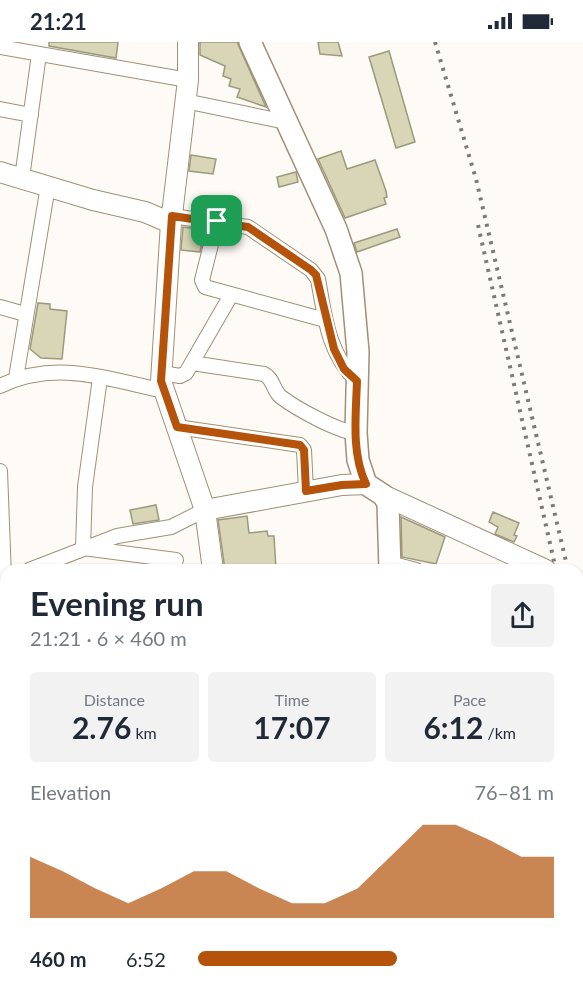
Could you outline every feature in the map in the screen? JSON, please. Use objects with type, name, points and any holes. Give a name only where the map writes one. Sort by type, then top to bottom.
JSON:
[{"type":"main road","points":[[250,42],[336,229],[351,273],[357,315],[356,433],[360,473],[375,489],[389,510],[390,564]]},
{"type":"street","points":[[188,42],[188,80],[171,219],[163,382],[205,510],[212,564]]},
{"type":"street","points":[[0,47],[188,80]]},
{"type":"street","points":[[22,178],[39,54]]},
{"type":"street","points":[[185,101],[286,122]]},
{"type":"street","points":[[0,109],[31,115]]},
{"type":"street","points":[[0,171],[171,219],[217,221],[248,227],[311,270],[318,279],[326,320],[339,359],[344,369],[357,381]]},
{"type":"street","points":[[15,378],[48,186]]},
{"type":"street","points":[[217,221],[202,283],[209,290],[326,320]]},
{"type":"street","points":[[0,386],[15,378],[38,372],[60,371],[100,378],[163,382],[183,375],[231,295]]},
{"type":"street","points":[[0,307],[25,314]]},
{"type":"street","points":[[192,363],[268,376],[281,397],[337,427],[356,433]]},
{"type":"street","points":[[83,548],[85,487],[100,378]]},
{"type":"street","points":[[177,427],[300,445],[304,450],[306,491]]},
{"type":"street","points":[[0,471],[3,564]]},
{"type":"street","points":[[44,564],[124,534],[171,527],[205,510],[342,485],[375,489],[533,564]]},
{"type":"street","points":[[83,548],[176,560]]},
{"type":"building","points":[[49,42],[118,42],[116,58],[49,46]]},
{"type":"building","points":[[200,42],[237,42],[266,107],[237,97],[240,89],[229,86],[231,79],[223,76],[225,66],[200,55]]},
{"type":"building","points":[[318,42],[338,42],[342,56],[320,54]]},
{"type":"building","points":[[389,51],[415,142],[396,148],[369,57]]},
{"type":"building","points":[[341,151],[347,169],[375,160],[386,191],[387,197],[384,198],[386,204],[345,218],[318,159]]},
{"type":"building","points":[[191,155],[216,159],[213,174],[189,171]]},
{"type":"building","points":[[296,172],[298,182],[279,187],[277,177]]},
{"type":"building","points":[[183,227],[205,230],[200,252],[181,250]]},
{"type":"building","points":[[397,229],[400,237],[357,252],[354,243]]},
{"type":"building","points":[[38,303],[50,304],[50,309],[67,311],[62,359],[41,358],[30,349]]},
{"type":"building","points":[[156,505],[159,520],[133,524],[130,510]]},
{"type":"building","points":[[493,512],[519,523],[514,542],[495,534],[498,527],[489,522]]},
{"type":"building","points":[[247,516],[249,533],[267,531],[268,536],[274,536],[276,564],[224,564],[218,520]]},
{"type":"building","points":[[401,517],[445,537],[436,564],[402,557]]},
{"type":"railway","points":[[435,42],[476,179],[567,564]]},
{"type":"railway","points":[[478,225],[555,564]]},
{"type":"route","points":[[172,216],[217,221],[235,223],[260,233],[311,270],[318,279],[328,335],[344,369],[357,381],[358,460],[360,473],[366,484],[306,491],[304,450],[300,445],[177,427],[161,381],[172,216]]}]
